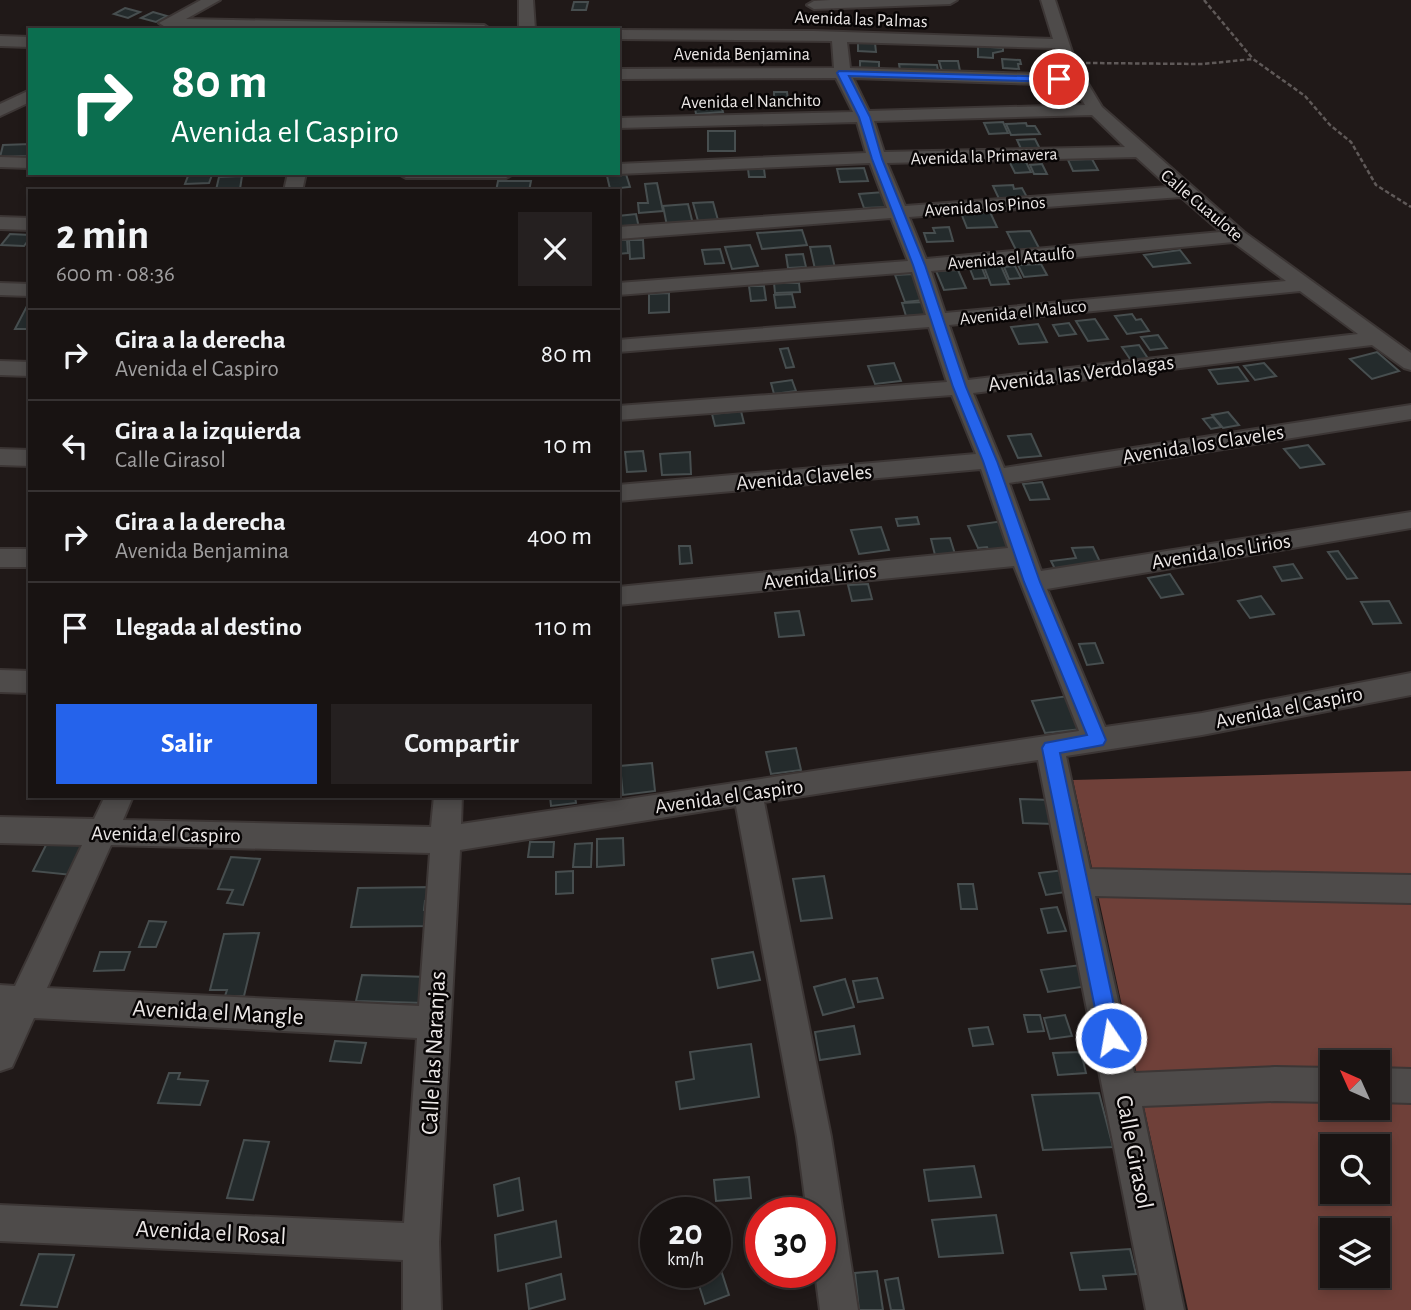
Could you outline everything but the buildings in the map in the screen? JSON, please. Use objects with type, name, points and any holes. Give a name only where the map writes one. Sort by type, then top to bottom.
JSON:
[{"type":"street","points":[[160,26],[213,0]]},
{"type":"street","points":[[526,0],[527,28]]},
{"type":"street","points":[[814,36],[814,2],[950,0]]},
{"type":"street","name":"Calle Cuaulote","points":[[1048,0],[1068,64],[1096,110],[1237,236],[1411,363]]},
{"type":"street","points":[[160,26],[330,28]]},
{"type":"street","name":"Avenida las Palmas","points":[[620,34],[814,36],[1060,44]]},
{"type":"street","points":[[839,38],[842,73],[864,117],[877,159],[939,320],[960,387],[993,469],[1022,556],[1097,740]]},
{"type":"street","points":[[0,41],[28,42]]},
{"type":"street","name":"Avenida Benjamina","points":[[620,74],[842,73],[1077,80]]},
{"type":"street","points":[[2,110],[28,96]]},
{"type":"street","points":[[2,110],[28,110]]},
{"type":"street","name":"Avenida el Nanchito","points":[[620,123],[1096,110]]},
{"type":"street","name":"Avenida la Primavera","points":[[620,169],[1140,152]]},
{"type":"street","points":[[0,162],[28,163]]},
{"type":"street","name":"Avenida los Pinos","points":[[620,233],[1184,191]]},
{"type":"street","points":[[0,223],[28,224]]},
{"type":"street","name":"Avenida el Ataulfo","points":[[620,289],[1237,236]]},
{"type":"street","name":"Avenida el Maluco","points":[[620,346],[939,320],[1303,285]]},
{"type":"street","points":[[0,289],[28,290]]},
{"type":"street","name":"Avenida las Verdolagas","points":[[620,413],[960,387],[1376,338]]},
{"type":"street","points":[[0,368],[28,369]]},
{"type":"street","name":"Avenida los Claveles","points":[[993,469],[1411,412]]},
{"type":"street","points":[[0,457],[28,458]]},
{"type":"street","name":"Avenida Claveles","points":[[620,493],[993,469]]},
{"type":"street","name":"Avenida los Lirios","points":[[1032,582],[1411,520]]},
{"type":"street","name":"Avenida Lirios","points":[[620,596],[1022,556]]},
{"type":"street","points":[[0,558],[28,558]]},
{"type":"street","points":[[0,681],[28,682]]},
{"type":"street","name":"Avenida el Caspiro","points":[[0,830],[444,840],[539,823],[1202,724],[1411,684]]},
{"type":"street","name":"Calle Girasol","points":[[1051,748],[1076,882],[1123,1090],[1165,1310]]},
{"type":"street","points":[[747,793],[814,1137],[839,1310]]},
{"type":"street","points":[[0,1055],[12,1001],[118,798]]},
{"type":"street","name":"Calle las Naranjas","points":[[422,1310],[421,1242],[448,798]]},
{"type":"street","points":[[1076,882],[1411,889]]},
{"type":"street","name":"Avenida el Mangle","points":[[12,1001],[435,1023]]},
{"type":"street","points":[[1123,1090],[1320,1085]]},
{"type":"street","points":[[1390,1085],[1411,1086]]},
{"type":"street","name":"Avenida el Rosal","points":[[0,1223],[421,1242]]},
{"type":"path","points":[[1204,0],[1253,60],[1305,96],[1330,125],[1351,142],[1376,185],[1411,207]]},
{"type":"path","points":[[1068,64],[1203,64],[1253,60]]},
{"type":"shaded area","points":[[1411,771],[1411,1310],[1188,1310],[1073,780]]},
{"type":"route","points":[[1059,79],[842,73],[864,117],[1022,556],[1097,740],[1051,748],[1076,882],[1111,1038]]}]
